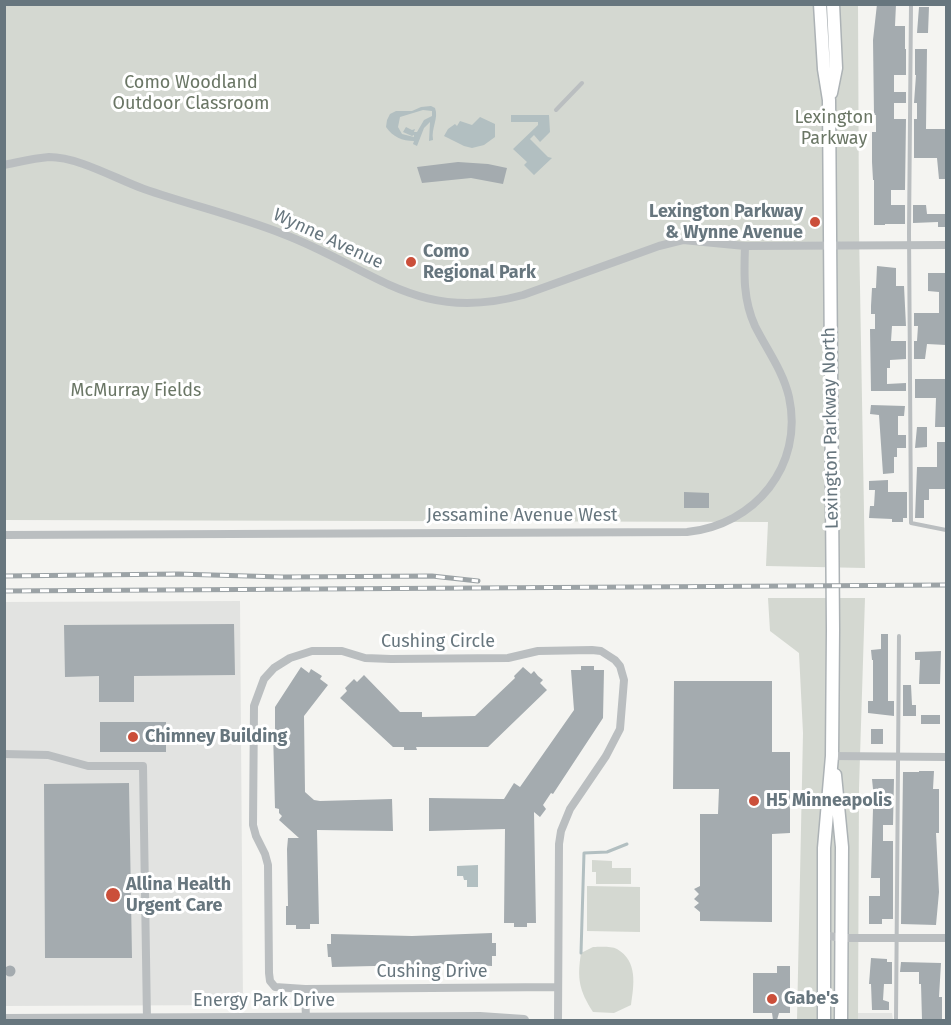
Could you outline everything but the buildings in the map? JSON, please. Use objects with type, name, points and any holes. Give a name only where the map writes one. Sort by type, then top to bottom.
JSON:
[{"type":"main road","name":"Lexington Parkway North","points":[[820,4],[824,69],[829,100],[830,246],[832,756],[824,848],[824,1020]]},
{"type":"main road","name":"Lexington Parkway North","points":[[829,100],[836,68],[833,4]]},
{"type":"main road","name":"Lexington Parkway North","points":[[832,756],[840,811],[842,847],[841,1020]]},
{"type":"street","name":"Wynne Avenue","points":[[4,165],[51,157],[75,162],[144,189],[284,234],[397,290],[440,302],[463,304],[503,300],[566,281],[659,246],[683,240],[745,246],[946,245]]},
{"type":"street","name":"Jessamine Avenue West","points":[[4,535],[675,532],[716,527],[735,519],[763,497],[782,467],[791,436],[791,411],[785,386],[748,307],[744,287],[745,246]]},
{"type":"street","name":"Cushing Circle","points":[[305,989],[275,987],[268,973],[268,865],[253,825],[253,718],[256,696],[269,673],[282,662],[312,651],[342,651],[365,658],[391,659],[508,658],[538,651],[601,651],[615,660],[623,673],[622,719],[617,738],[570,808],[561,831],[558,1020]]},
{"type":"street","points":[[4,754],[48,755],[88,766],[143,766],[147,1019]]},
{"type":"street","points":[[832,756],[946,757]]},
{"type":"street","points":[[823,935],[842,938],[946,938]]},
{"type":"street","name":"Cushing Drive","points":[[305,989],[558,987]]},
{"type":"street","points":[[305,989],[306,1019]]},
{"type":"street","name":"Energy Park Drive","points":[[4,1019],[480,1017],[524,1020]]},
{"type":"lane","points":[[911,4],[909,244],[911,523],[946,530]]},
{"type":"lane","points":[[556,110],[582,82]]},
{"type":"lane","points":[[896,1020],[899,636]]},
{"type":"shaded area","points":[[421,107],[435,108],[433,140],[429,141],[430,122],[424,128],[417,146],[413,144],[414,141],[395,136],[386,127],[390,114],[396,111],[412,111]],"holes":[[[423,110],[432,111],[432,116],[424,120],[417,132],[414,132],[415,129],[406,127],[403,132],[414,135],[414,137],[402,134],[398,127],[400,117]]]},
{"type":"shaded area","points":[[511,115],[549,115],[550,132],[540,142],[534,135],[530,139],[548,157],[552,158],[534,175],[524,165],[527,162],[513,149],[538,125],[538,122],[511,122]]},
{"type":"shaded area","points":[[480,117],[495,124],[495,137],[484,145],[472,148],[444,136],[448,129],[455,124],[457,126],[460,121],[472,125]]},
{"type":"shaded area","points":[[240,601],[243,1005],[5,1006],[4,602]]},
{"type":"shaded area","points":[[478,865],[478,887],[467,887],[467,880],[464,880],[463,876],[457,876],[457,866]]},
{"type":"shaded area","points":[[847,1013],[892,1013],[893,1020],[847,1020]]},
{"type":"green space","name":"Como Regional Park","points":[[4,5],[858,5],[859,231],[865,568],[766,566],[768,522],[5,520]]},
{"type":"green space","points":[[768,598],[865,598],[859,788],[858,1020],[797,1020],[803,733],[799,653],[770,631]]},
{"type":"green space","points":[[592,860],[612,861],[612,868],[631,868],[631,884],[596,884],[596,872],[592,872]]},
{"type":"green space","points":[[587,886],[640,887],[640,932],[587,931]]},
{"type":"green space","points":[[593,947],[615,948],[628,960],[633,974],[631,1005],[614,1013],[593,1012],[582,991],[579,970],[581,953]]},
{"type":"waterway","points":[[581,953],[584,853],[607,852],[627,844]]},
{"type":"railway","points":[[4,576],[178,574],[282,577],[432,576],[478,581]]},
{"type":"railway","points":[[4,591],[946,585]]},
{"type":"place","name":"Lexington Parkway & Wynne Avenue","points":[[815,222]]},
{"type":"place","name":"Como Regional Park","points":[[411,262]]},
{"type":"place","name":"Chimney Building","points":[[133,737]]},
{"type":"place","name":"H5 Minneapolis","points":[[754,801]]},
{"type":"place","name":"Allina Health Urgent Care","points":[[113,895]]},
{"type":"place","name":"Gabe's","points":[[772,999]]},
{"type":"park label","name":"Como Woodland Outdoor Classroom","points":[[191,94]]},
{"type":"park label","name":"Lexington Parkway","points":[[834,128]]},
{"type":"park label","name":"McMurray Fields","points":[[136,391]]}]
